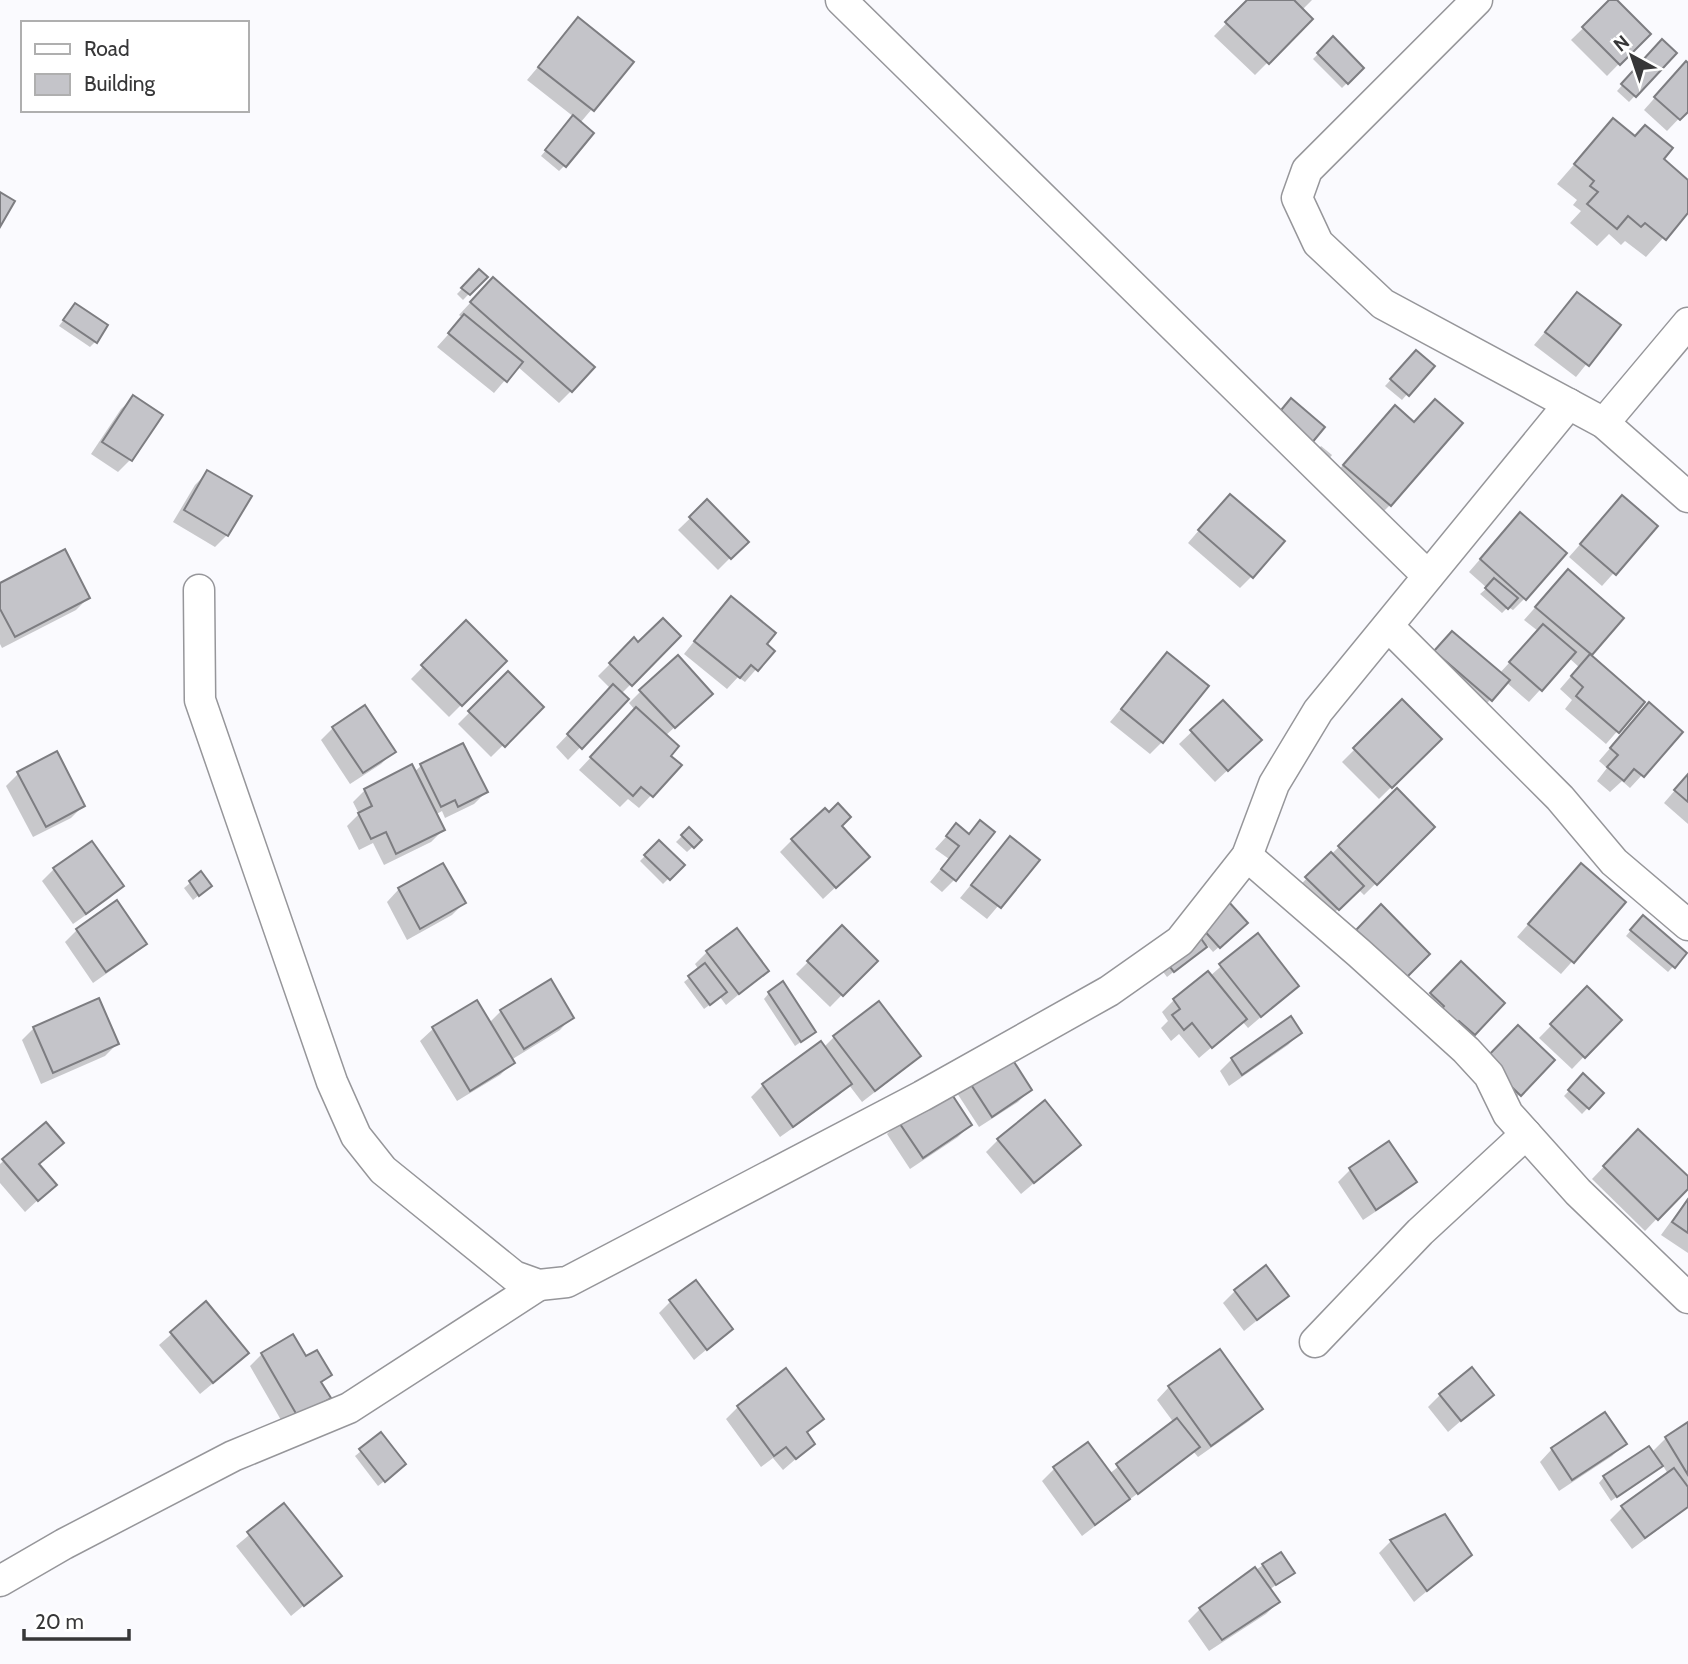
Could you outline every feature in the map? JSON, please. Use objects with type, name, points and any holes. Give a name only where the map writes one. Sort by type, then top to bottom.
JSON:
[{"type":"street","points":[[841,0],[1428,576]]},
{"type":"street","points":[[1477,0],[1307,170],[1297,198],[1318,243],[1383,304],[1604,423],[1688,497]]},
{"type":"street","points":[[1604,423],[1688,323]]},
{"type":"street","points":[[199,590],[200,700],[332,1082],[356,1136],[383,1170],[514,1276],[539,1285],[567,1282],[922,1096],[1109,990],[1180,941],[1247,856],[1273,784],[1318,711],[1569,404]]},
{"type":"street","points":[[1388,626],[1560,798],[1614,862],[1688,925]]},
{"type":"street","points":[[1247,856],[1465,1050],[1489,1075],[1508,1114],[1578,1192],[1688,1298]]},
{"type":"street","points":[[1315,1342],[1420,1232],[1526,1134]]},
{"type":"street","points":[[0,1581],[64,1544],[233,1456],[349,1408],[539,1285]]},
{"type":"building","points":[[1247,0],[1294,0],[1313,19],[1269,64],[1225,22]]},
{"type":"building","points":[[1609,0],[1617,0],[1651,34],[1620,65],[1582,27]]},
{"type":"building","points":[[578,17],[634,62],[594,111],[538,67]]},
{"type":"building","points":[[1333,36],[1364,68],[1348,84],[1317,53]]},
{"type":"building","points":[[1662,39],[1677,53],[1636,97],[1621,84]]},
{"type":"building","points":[[1686,61],[1688,112],[1680,120],[1654,97]]},
{"type":"building","points":[[573,115],[594,133],[566,167],[545,150]]},
{"type":"building","points":[[1613,118],[1635,136],[1645,125],[1673,148],[1664,159],[1688,180],[1688,213],[1666,240],[1645,223],[1641,227],[1628,216],[1617,229],[1587,204],[1598,192],[1590,186],[1594,181],[1574,164]]},
{"type":"building","points":[[0,192],[15,201],[0,227]]},
{"type":"building","points":[[479,269],[488,277],[470,295],[461,288]]},
{"type":"building","points":[[493,277],[595,367],[572,392],[470,302]]},
{"type":"building","points":[[1577,292],[1621,325],[1589,366],[1545,332]]},
{"type":"building","points":[[75,303],[108,325],[97,343],[63,320]]},
{"type":"building","points":[[464,314],[523,362],[507,382],[448,333]]},
{"type":"building","points":[[1416,350],[1435,366],[1409,396],[1390,379]]},
{"type":"building","points":[[133,395],[163,415],[132,461],[102,442]]},
{"type":"building","points":[[1291,398],[1325,427],[1311,444],[1277,415]]},
{"type":"building","points":[[1435,399],[1463,423],[1391,506],[1343,465],[1395,405],[1414,422]]},
{"type":"building","points":[[207,470],[252,496],[228,536],[184,510]]},
{"type":"building","points":[[1230,494],[1285,541],[1253,578],[1198,530]]},
{"type":"building","points":[[1622,495],[1658,526],[1616,575],[1580,544]]},
{"type":"building","points":[[707,499],[749,542],[731,559],[689,517]]},
{"type":"building","points":[[1520,512],[1567,553],[1526,600],[1480,559]]},
{"type":"building","points":[[65,549],[90,598],[15,637],[0,609],[0,583]]},
{"type":"building","points":[[1568,569],[1624,618],[1592,655],[1535,607]]},
{"type":"building","points":[[1494,578],[1518,598],[1508,609],[1485,588]]},
{"type":"building","points":[[731,596],[776,633],[767,644],[775,651],[758,671],[751,665],[740,678],[694,641]]},
{"type":"building","points":[[663,618],[681,636],[632,686],[609,663],[634,637],[638,642]]},
{"type":"building","points":[[466,620],[507,661],[462,706],[421,665]]},
{"type":"building","points":[[1543,624],[1576,652],[1542,691],[1509,662]]},
{"type":"building","points":[[1452,631],[1510,680],[1492,701],[1434,651]]},
{"type":"building","points":[[1167,652],[1209,686],[1163,743],[1121,709]]},
{"type":"building","points":[[1590,654],[1645,702],[1619,733],[1576,696],[1583,687],[1571,676]]},
{"type":"building","points":[[678,655],[713,694],[675,728],[639,690]]},
{"type":"building","points":[[508,671],[544,707],[505,747],[468,711]]},
{"type":"building","points":[[613,684],[629,699],[582,749],[567,734]]},
{"type":"building","points":[[1402,699],[1442,739],[1392,788],[1353,748]]},
{"type":"building","points":[[1223,700],[1262,740],[1228,771],[1190,730]]},
{"type":"building","points":[[1649,702],[1683,732],[1644,777],[1634,769],[1624,781],[1607,767],[1618,755],[1610,748]]},
{"type":"building","points":[[365,705],[396,752],[363,773],[332,727]]},
{"type":"building","points":[[636,707],[679,746],[671,756],[682,765],[653,797],[641,787],[633,796],[590,757]]},
{"type":"building","points":[[463,743],[488,792],[458,807],[455,800],[441,807],[420,764]]},
{"type":"building","points":[[57,751],[85,806],[46,827],[17,772]]},
{"type":"building","points":[[412,764],[445,830],[396,854],[386,832],[371,839],[358,813],[372,806],[364,789]]},
{"type":"building","points":[[1688,774],[1688,802],[1674,790]]},
{"type":"building","points":[[1397,788],[1435,827],[1377,885],[1338,846]]},
{"type":"building","points":[[838,803],[851,817],[842,826],[870,857],[836,888],[791,839],[825,808],[829,812]]},
{"type":"building","points":[[980,820],[995,832],[956,881],[941,869],[959,846],[946,836],[956,823],[969,834]]},
{"type":"building","points":[[689,827],[702,840],[694,848],[681,835]]},
{"type":"building","points":[[1010,836],[1040,860],[1001,908],[971,885]]},
{"type":"building","points":[[659,840],[685,865],[670,880],[644,855]]},
{"type":"building","points":[[92,841],[124,886],[86,914],[53,868]]},
{"type":"building","points":[[1331,852],[1364,886],[1339,910],[1305,877]]},
{"type":"building","points":[[443,863],[466,903],[420,929],[398,888]]},
{"type":"building","points":[[1581,863],[1626,902],[1574,963],[1528,924]]},
{"type":"building","points":[[201,871],[212,886],[199,896],[189,881]]},
{"type":"building","points":[[117,900],[147,944],[106,972],[76,929]]},
{"type":"building","points":[[1228,901],[1248,923],[1220,948],[1200,926]]},
{"type":"building","points":[[1381,904],[1430,954],[1405,979],[1356,930]]},
{"type":"building","points":[[1643,915],[1687,953],[1675,968],[1630,930]]},
{"type":"building","points":[[842,925],[878,961],[843,996],[807,961]]},
{"type":"building","points":[[737,928],[769,971],[739,994],[706,951]]},
{"type":"building","points":[[1197,933],[1207,947],[1174,972],[1163,958]]},
{"type":"building","points":[[1258,933],[1299,986],[1261,1017],[1219,964]]},
{"type":"building","points":[[1461,961],[1505,1003],[1475,1035],[1459,1021],[1451,1029],[1437,1015],[1444,1006],[1430,993]]},
{"type":"building","points":[[705,963],[727,992],[710,1005],[688,976]]},
{"type":"building","points":[[1208,971],[1247,1019],[1212,1048],[1192,1023],[1184,1030],[1172,1015],[1180,1009],[1173,999]]},
{"type":"building","points":[[551,979],[574,1018],[524,1049],[500,1010]]},
{"type":"building","points":[[783,981],[816,1032],[801,1042],[768,992]]},
{"type":"building","points":[[1587,986],[1622,1020],[1585,1058],[1550,1024]]},
{"type":"building","points":[[99,998],[119,1044],[53,1073],[33,1027]]},
{"type":"building","points":[[477,1000],[515,1063],[470,1091],[432,1027]]},
{"type":"building","points":[[879,1001],[921,1056],[875,1091],[833,1036]]},
{"type":"building","points":[[1291,1016],[1302,1033],[1242,1075],[1231,1058]]},
{"type":"building","points":[[1518,1025],[1555,1060],[1521,1096],[1484,1060]]},
{"type":"building","points":[[821,1041],[852,1084],[793,1127],[762,1084]]},
{"type":"building","points":[[1009,1054],[1032,1090],[992,1117],[968,1080]]},
{"type":"building","points":[[1583,1073],[1604,1093],[1589,1109],[1568,1090]]},
{"type":"building","points":[[947,1087],[972,1125],[923,1158],[898,1121]]},
{"type":"building","points":[[1045,1100],[1081,1145],[1034,1183],[997,1139]]},
{"type":"building","points":[[46,1122],[64,1143],[39,1164],[57,1185],[38,1201],[2,1159]]},
{"type":"building","points":[[1638,1129],[1688,1176],[1688,1189],[1658,1220],[1603,1166]]},
{"type":"building","points":[[1389,1141],[1417,1182],[1376,1210],[1349,1168]]},
{"type":"building","points":[[1688,1199],[1688,1233],[1672,1222]]},
{"type":"building","points":[[1266,1265],[1289,1296],[1257,1320],[1234,1290]]},
{"type":"building","points":[[696,1280],[733,1329],[707,1350],[669,1300]]},
{"type":"building","points":[[206,1301],[249,1353],[213,1383],[170,1332]]},
{"type":"building","points":[[293,1334],[306,1356],[317,1350],[332,1375],[321,1382],[331,1398],[298,1417],[261,1353]]},
{"type":"building","points":[[1220,1349],[1263,1409],[1211,1446],[1168,1386]]},
{"type":"building","points":[[1472,1367],[1494,1395],[1461,1421],[1439,1394]]},
{"type":"building","points":[[786,1368],[824,1419],[807,1432],[815,1444],[796,1459],[786,1447],[774,1456],[737,1406]]},
{"type":"building","points":[[1605,1412],[1627,1444],[1572,1480],[1551,1448]]},
{"type":"building","points":[[1177,1418],[1200,1447],[1138,1494],[1116,1464]]},
{"type":"building","points":[[1688,1422],[1688,1475],[1665,1437]]},
{"type":"building","points":[[381,1432],[406,1464],[385,1482],[359,1449]]},
{"type":"building","points":[[1088,1442],[1130,1499],[1095,1525],[1053,1467]]},
{"type":"building","points":[[1649,1446],[1663,1466],[1617,1497],[1603,1476]]},
{"type":"building","points":[[1674,1468],[1688,1487],[1688,1507],[1645,1538],[1621,1506]]},
{"type":"building","points":[[284,1503],[342,1576],[304,1606],[247,1532]]},
{"type":"building","points":[[1445,1514],[1472,1555],[1427,1591],[1390,1540]]},
{"type":"building","points":[[1281,1552],[1295,1573],[1276,1585],[1262,1564]]},
{"type":"building","points":[[1255,1567],[1280,1602],[1222,1640],[1199,1608]]}]
